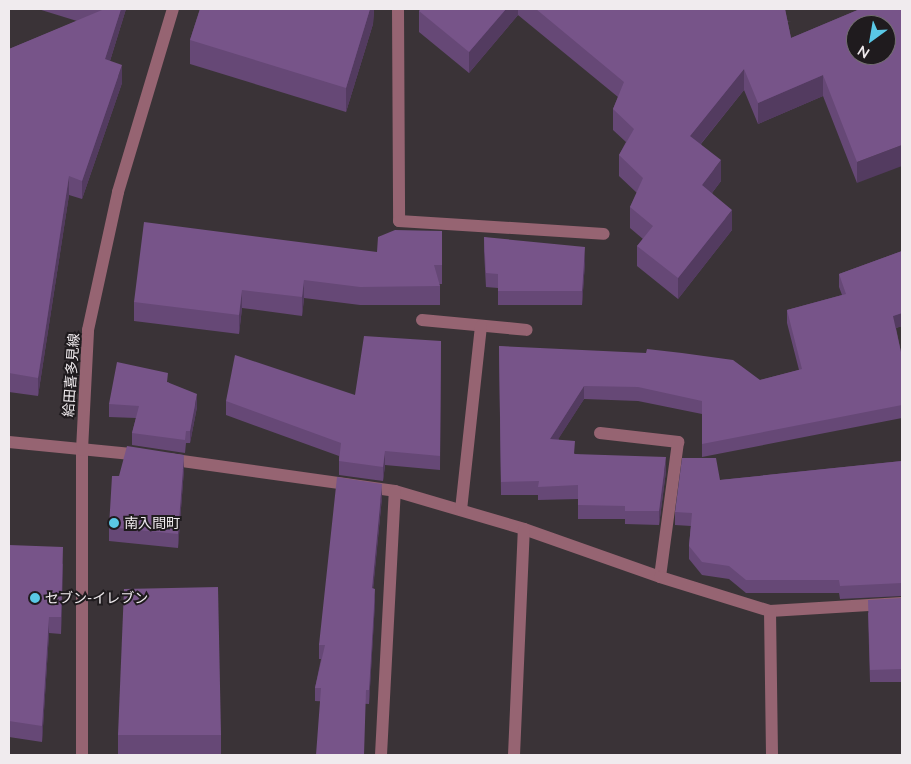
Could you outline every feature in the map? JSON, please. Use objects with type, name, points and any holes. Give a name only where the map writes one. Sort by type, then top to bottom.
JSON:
[{"type":"street","name":"給田喜多見線","points":[[82,755],[82,450],[88,330],[118,192],[173,9]]},
{"type":"street","points":[[398,9],[399,221],[604,234]]},
{"type":"street","points":[[422,320],[527,330]]},
{"type":"street","points":[[461,510],[481,326]]},
{"type":"street","points":[[600,433],[678,442],[660,577]]},
{"type":"street","points":[[9,442],[82,450],[124,452],[395,491],[524,529],[660,577],[770,611],[902,603]]},
{"type":"street","points":[[381,755],[395,491]]},
{"type":"street","points":[[514,755],[524,529]]},
{"type":"street","points":[[770,611],[772,755]]},
{"type":"building","points":[[98,9],[121,9],[105,59],[122,65],[82,181],[69,176],[38,378],[9,373],[9,49],[102,10]]},
{"type":"building","points":[[200,9],[370,9],[346,88],[190,40]]},
{"type":"building","points":[[421,9],[506,9],[469,52],[419,11]]},
{"type":"building","points":[[536,9],[785,9],[791,38],[860,9],[902,9],[902,145],[857,162],[823,75],[758,103],[744,69],[690,136],[721,160],[702,185],[732,210],[678,278],[637,246],[653,226],[630,207],[643,178],[619,155],[634,129],[613,109],[624,82]]},
{"type":"building","points":[[144,222],[377,252],[378,237],[395,230],[442,231],[442,265],[434,265],[440,286],[360,287],[304,280],[302,297],[242,290],[239,315],[134,302]]},
{"type":"building","points":[[484,237],[585,247],[582,291],[498,291],[498,274],[486,273]]},
{"type":"building","points":[[902,251],[902,313],[893,316],[902,357],[902,405],[702,444],[702,401],[638,387],[584,386],[550,439],[575,441],[574,454],[666,457],[659,511],[625,511],[625,506],[578,505],[578,485],[538,487],[539,481],[501,482],[499,346],[646,353],[647,349],[682,353],[733,360],[760,380],[802,369],[787,310],[846,294],[839,274]]},
{"type":"building","points":[[364,336],[441,341],[440,456],[385,451],[383,467],[339,461],[341,443],[226,401],[235,355],[355,395]]},
{"type":"building","points":[[117,362],[168,373],[167,382],[197,394],[190,431],[186,431],[185,440],[132,433],[139,406],[109,404]]},
{"type":"building","points":[[127,446],[184,455],[178,534],[109,527],[112,476],[119,476]]},
{"type":"building","points":[[682,458],[716,458],[720,480],[902,461],[902,583],[840,586],[839,580],[746,580],[729,566],[702,562],[689,546],[692,513],[675,512]]},
{"type":"building","points":[[337,477],[382,484],[372,588],[375,589],[369,690],[366,690],[364,755],[316,755],[321,688],[315,688],[325,645],[319,645]]},
{"type":"building","points":[[9,545],[63,547],[61,617],[49,617],[42,726],[9,721]]},
{"type":"building","points":[[218,587],[221,735],[118,735],[124,589]]},
{"type":"building","points":[[902,598],[902,669],[870,670],[868,600]]},
{"type":"place","name":"南入間町","points":[[114,523]]},
{"type":"place","name":"セブン-イレブン","points":[[35,598]]}]
